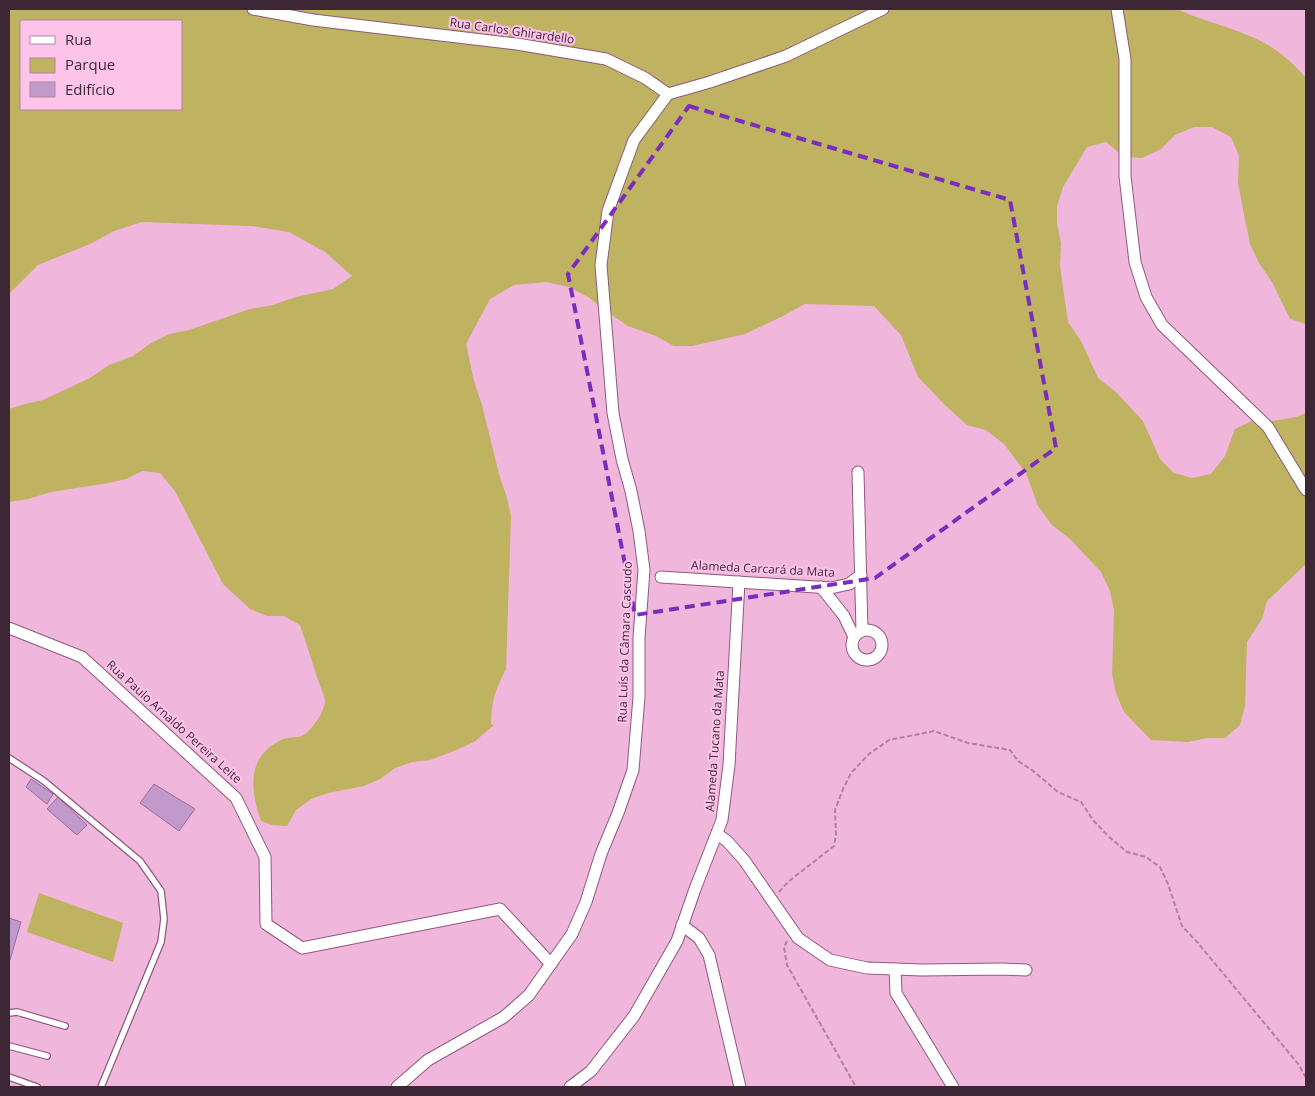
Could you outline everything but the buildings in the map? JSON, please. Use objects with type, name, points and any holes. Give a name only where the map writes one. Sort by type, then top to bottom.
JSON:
[{"type":"street","name":"Rua Carlos Ghirardello","points":[[253,9],[313,20],[517,44],[606,59],[645,78],[668,94]]},
{"type":"street","points":[[668,94],[786,56],[883,9]]},
{"type":"street","points":[[1117,9],[1125,59],[1125,176],[1135,262],[1146,297],[1162,325],[1268,427],[1306,490]]},
{"type":"street","name":"Rua Luís da Câmara Cascudo","points":[[397,1087],[428,1060],[504,1017],[529,995],[572,934],[586,902],[601,854],[633,770],[639,697],[639,638],[644,570],[639,531],[622,459],[614,413],[601,266],[608,211],[634,140],[668,94]]},
{"type":"street","points":[[821,587],[858,634],[861,575],[858,472]]},
{"type":"street","name":"Alameda Carcará da Mata","points":[[661,577],[831,588],[849,584],[861,575]]},
{"type":"street","name":"Alameda Tucano da Mata","points":[[570,1087],[591,1071],[634,1016],[677,941],[722,820],[729,765],[739,582]]},
{"type":"street","name":"Rua Paulo Arnaldo Pereira Leite","points":[[9,628],[82,657],[236,798],[265,858],[266,924],[302,948],[500,909],[551,964]]},
{"type":"street","points":[[717,834],[727,841],[744,860],[798,938],[830,960],[867,968],[1026,970]]},
{"type":"street","points":[[682,925],[698,938],[709,955],[740,1087]]},
{"type":"street","points":[[895,969],[896,993],[952,1087]]},
{"type":"lane","points":[[9,758],[44,781],[140,861],[161,891],[164,919],[160,942],[101,1087]]},
{"type":"lane","points":[[9,1013],[17,1012],[65,1026]]},
{"type":"lane","points":[[9,1046],[46,1056]]},
{"type":"lane","points":[[9,1078],[37,1087]]},
{"type":"path","points":[[771,901],[789,881],[834,846],[836,835],[835,810],[851,773],[869,754],[888,740],[934,731],[968,743],[1010,750],[1018,761],[1058,792],[1080,802],[1108,836],[1127,852],[1146,857],[1160,867],[1168,884],[1182,926],[1299,1065],[1306,1078]]},
{"type":"path","points":[[792,931],[784,947],[787,965],[856,1087]]},
{"type":"highlighted area","points":[[689,106],[1010,200],[1056,448],[875,578],[635,615],[568,274]]},
{"type":"green space","points":[[9,9],[1177,9],[1264,43],[1285,57],[1306,78],[1306,324],[1290,319],[1272,282],[1259,263],[1250,244],[1238,184],[1239,156],[1231,137],[1212,127],[1194,127],[1175,135],[1161,149],[1142,158],[1124,157],[1106,142],[1087,147],[1063,187],[1057,206],[1057,224],[1061,243],[1060,266],[1068,322],[1081,341],[1098,378],[1116,392],[1143,421],[1160,459],[1174,473],[1192,478],[1211,474],[1225,456],[1235,429],[1254,420],[1273,421],[1296,417],[1306,413],[1306,564],[1267,601],[1262,619],[1247,642],[1245,706],[1240,725],[1225,738],[1207,738],[1188,742],[1151,740],[1124,712],[1116,693],[1112,674],[1114,610],[1110,591],[1101,572],[1070,539],[1052,525],[1038,506],[1026,473],[1004,444],[986,430],[967,425],[918,377],[901,335],[874,306],[805,304],[745,334],[692,346],[674,346],[656,336],[628,326],[588,297],[569,287],[546,282],[514,285],[490,299],[466,344],[474,381],[511,516],[506,669],[493,701],[491,724],[494,725],[474,742],[454,751],[430,760],[412,762],[395,768],[380,779],[364,786],[328,793],[311,799],[296,810],[287,826],[272,825],[261,821],[257,809],[253,785],[257,764],[262,754],[271,746],[283,739],[306,734],[320,715],[325,701],[300,625],[284,616],[267,616],[250,609],[223,584],[175,491],[160,473],[142,471],[126,479],[51,492],[9,502],[9,409],[43,400],[90,378],[109,365],[133,356],[151,343],[170,334],[189,330],[250,309],[333,289],[352,276],[325,252],[289,232],[252,226],[142,222],[114,231],[90,244],[38,265],[9,294]]},
{"type":"green space","points":[[39,893],[123,923],[113,962],[27,932]]}]
